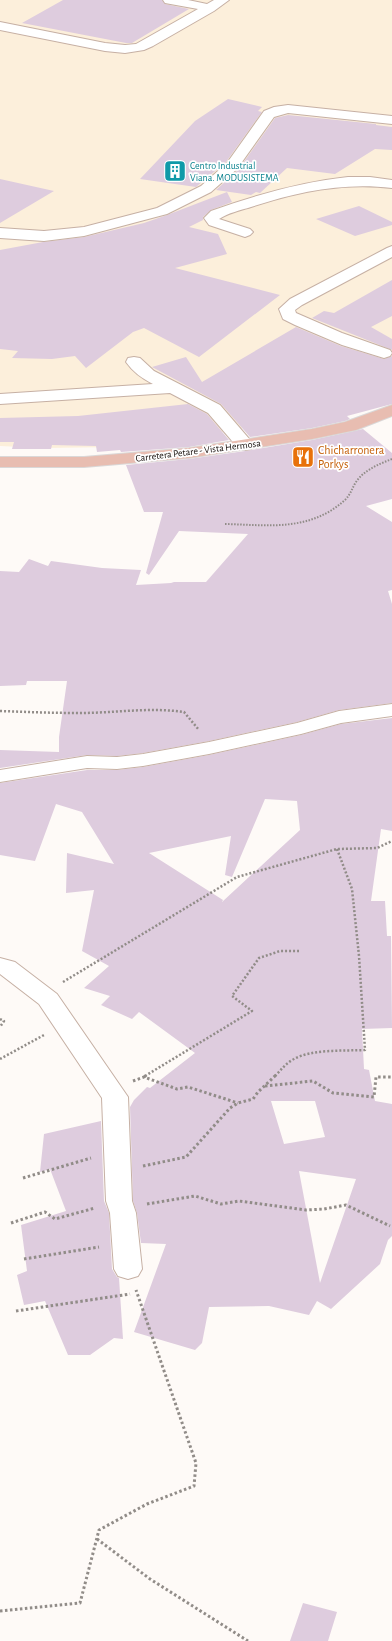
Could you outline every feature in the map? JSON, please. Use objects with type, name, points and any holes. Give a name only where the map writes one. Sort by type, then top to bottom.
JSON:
[{"type":"main road","name":"Carretera Petare - Vista Hermosa","points":[[0,462],[84,462],[190,453],[312,434],[350,426],[392,410]]},
{"type":"street","points":[[169,0],[210,8]]},
{"type":"street","points":[[0,26],[105,47],[125,49],[139,47],[148,43],[223,0]]},
{"type":"street","points":[[0,232],[44,236],[84,231],[162,211],[206,189],[232,166],[269,114],[279,110],[288,109],[392,120]]},
{"type":"street","points":[[245,232],[214,222],[211,218],[216,214],[263,198],[334,183],[361,181],[392,184]]},
{"type":"street","points":[[384,353],[363,347],[304,324],[290,316],[287,309],[296,302],[392,251]]},
{"type":"street","points":[[134,362],[148,375],[214,409],[245,445]]},
{"type":"street","points":[[0,399],[173,388]]},
{"type":"street","points":[[0,776],[86,762],[117,763],[143,760],[209,748],[301,728],[339,717],[392,710]]},
{"type":"street","points":[[0,966],[7,967],[50,1004],[115,1097],[117,1171],[120,1204],[123,1213],[128,1269]]},
{"type":"path","points":[[224,524],[294,526],[306,522],[330,509],[350,494],[356,482],[364,474],[375,466],[392,459]]},
{"type":"path","points":[[0,711],[80,713],[155,710],[184,712],[198,727],[209,748]]},
{"type":"path","points":[[0,1059],[60,1027],[50,1004],[237,877],[337,848],[377,848],[392,841]]},
{"type":"path","points":[[117,1171],[186,1157],[230,1108],[253,1100],[255,1093],[265,1086],[289,1061],[299,1057],[330,1052],[365,1050],[359,956],[352,889],[337,848]]},
{"type":"path","points":[[110,1090],[144,1077],[252,1011],[232,996],[260,958],[280,951],[299,951]]},
{"type":"path","points":[[0,1019],[4,1021],[0,1028]]},
{"type":"path","points":[[144,1077],[177,1089],[188,1087],[238,1104]]},
{"type":"path","points":[[265,1086],[313,1081],[333,1093],[374,1096],[376,1077],[392,1077]]},
{"type":"path","points":[[23,1178],[94,1158]]},
{"type":"path","points":[[11,1224],[45,1212],[55,1218],[120,1204],[194,1196],[221,1204],[239,1201],[306,1210],[324,1209],[346,1205],[390,1226]]},
{"type":"path","points":[[24,1259],[125,1243]]},
{"type":"path","points":[[0,1612],[80,1603],[99,1530],[147,1504],[194,1486],[196,1463],[128,1269]]},
{"type":"path","points":[[16,1311],[137,1293]]},
{"type":"path","points":[[97,1539],[150,1579],[248,1641]]},
{"type":"shaded area","points":[[0,0],[392,0],[392,392],[272,423],[171,441],[117,447],[43,448],[0,446]]},
{"type":"building","points":[[63,0],[162,0],[165,4],[189,9],[132,43],[22,23]]},
{"type":"building","points":[[228,99],[262,107],[258,111],[262,112],[226,162],[196,187],[140,179],[195,121]]},
{"type":"building","points":[[288,115],[392,127],[392,150],[375,149],[335,174],[287,168],[260,193],[256,192],[251,195],[216,190],[238,170],[275,118]]},
{"type":"building","points":[[0,179],[54,191],[0,223]]},
{"type":"building","points":[[227,192],[232,202],[211,210],[203,217],[203,220],[189,227],[218,234],[227,254],[175,268],[280,295],[199,357],[144,328],[133,332],[86,368],[75,356],[52,359],[12,358],[18,351],[0,349],[0,250],[43,242],[84,237],[144,223]]},
{"type":"building","points":[[359,206],[392,222],[392,225],[355,236],[316,219]]},
{"type":"building","points":[[392,280],[392,316],[371,327],[392,339],[392,350],[312,318],[324,311],[334,313]]},
{"type":"building","points":[[296,327],[341,346],[384,359],[392,356],[392,404],[347,416],[350,419],[345,421],[312,428],[250,437],[221,404],[152,367],[186,357],[202,382]]},
{"type":"building","points":[[188,404],[207,414],[229,440],[189,447],[121,452],[120,450],[97,452],[96,446],[52,445],[51,449],[12,449],[14,442],[0,442],[0,418],[78,416]]},
{"type":"building","points":[[363,429],[392,453],[392,499],[366,506],[392,522],[392,590],[388,591],[392,604],[392,703],[339,710],[297,722],[209,741],[143,753],[117,756],[87,755],[0,768],[0,750],[59,752],[59,737],[67,681],[27,681],[26,685],[0,686],[0,571],[19,572],[29,559],[48,566],[51,561],[102,568],[141,570],[136,585],[174,582],[206,582],[248,534],[179,531],[149,575],[146,573],[163,512],[144,512],[126,465],[189,459],[245,451],[312,440]]},
{"type":"building","points":[[392,718],[392,831],[381,829],[371,901],[385,901],[387,936],[391,936],[392,1028],[362,1029],[364,1069],[369,1070],[375,1101],[392,1104],[392,1236],[388,1240],[380,1264],[331,1309],[317,1301],[309,1315],[269,1306],[209,1307],[202,1343],[195,1350],[134,1332],[166,1244],[141,1243],[137,1213],[133,1201],[130,1107],[134,1100],[147,1087],[150,1088],[195,1053],[139,1012],[132,1019],[101,1005],[110,996],[84,988],[109,966],[82,951],[94,890],[66,893],[67,853],[114,864],[82,812],[56,804],[35,861],[0,855],[0,783],[87,770],[117,770],[143,767],[209,755],[301,735],[341,724]],"holes":[[[265,799],[297,801],[300,830],[222,902],[223,900],[149,853],[231,836],[225,875],[232,877]],[[271,1101],[315,1101],[325,1137],[284,1144]],[[299,1171],[356,1179],[320,1283]]]},
{"type":"building","points":[[101,1121],[104,1201],[109,1213],[112,1269],[119,1278],[123,1339],[114,1338],[90,1355],[68,1355],[45,1301],[24,1305],[17,1275],[27,1271],[21,1225],[66,1211],[50,1169],[40,1172],[44,1134]]},
{"type":"building","points":[[303,1603],[337,1612],[328,1641],[290,1641]]},
{"type":"place","name":"Centro Industrial Viana. MODUSISTEMA","points":[[175,171]]},
{"type":"place","name":"Chicharronera Porkys","points":[[303,457]]}]
